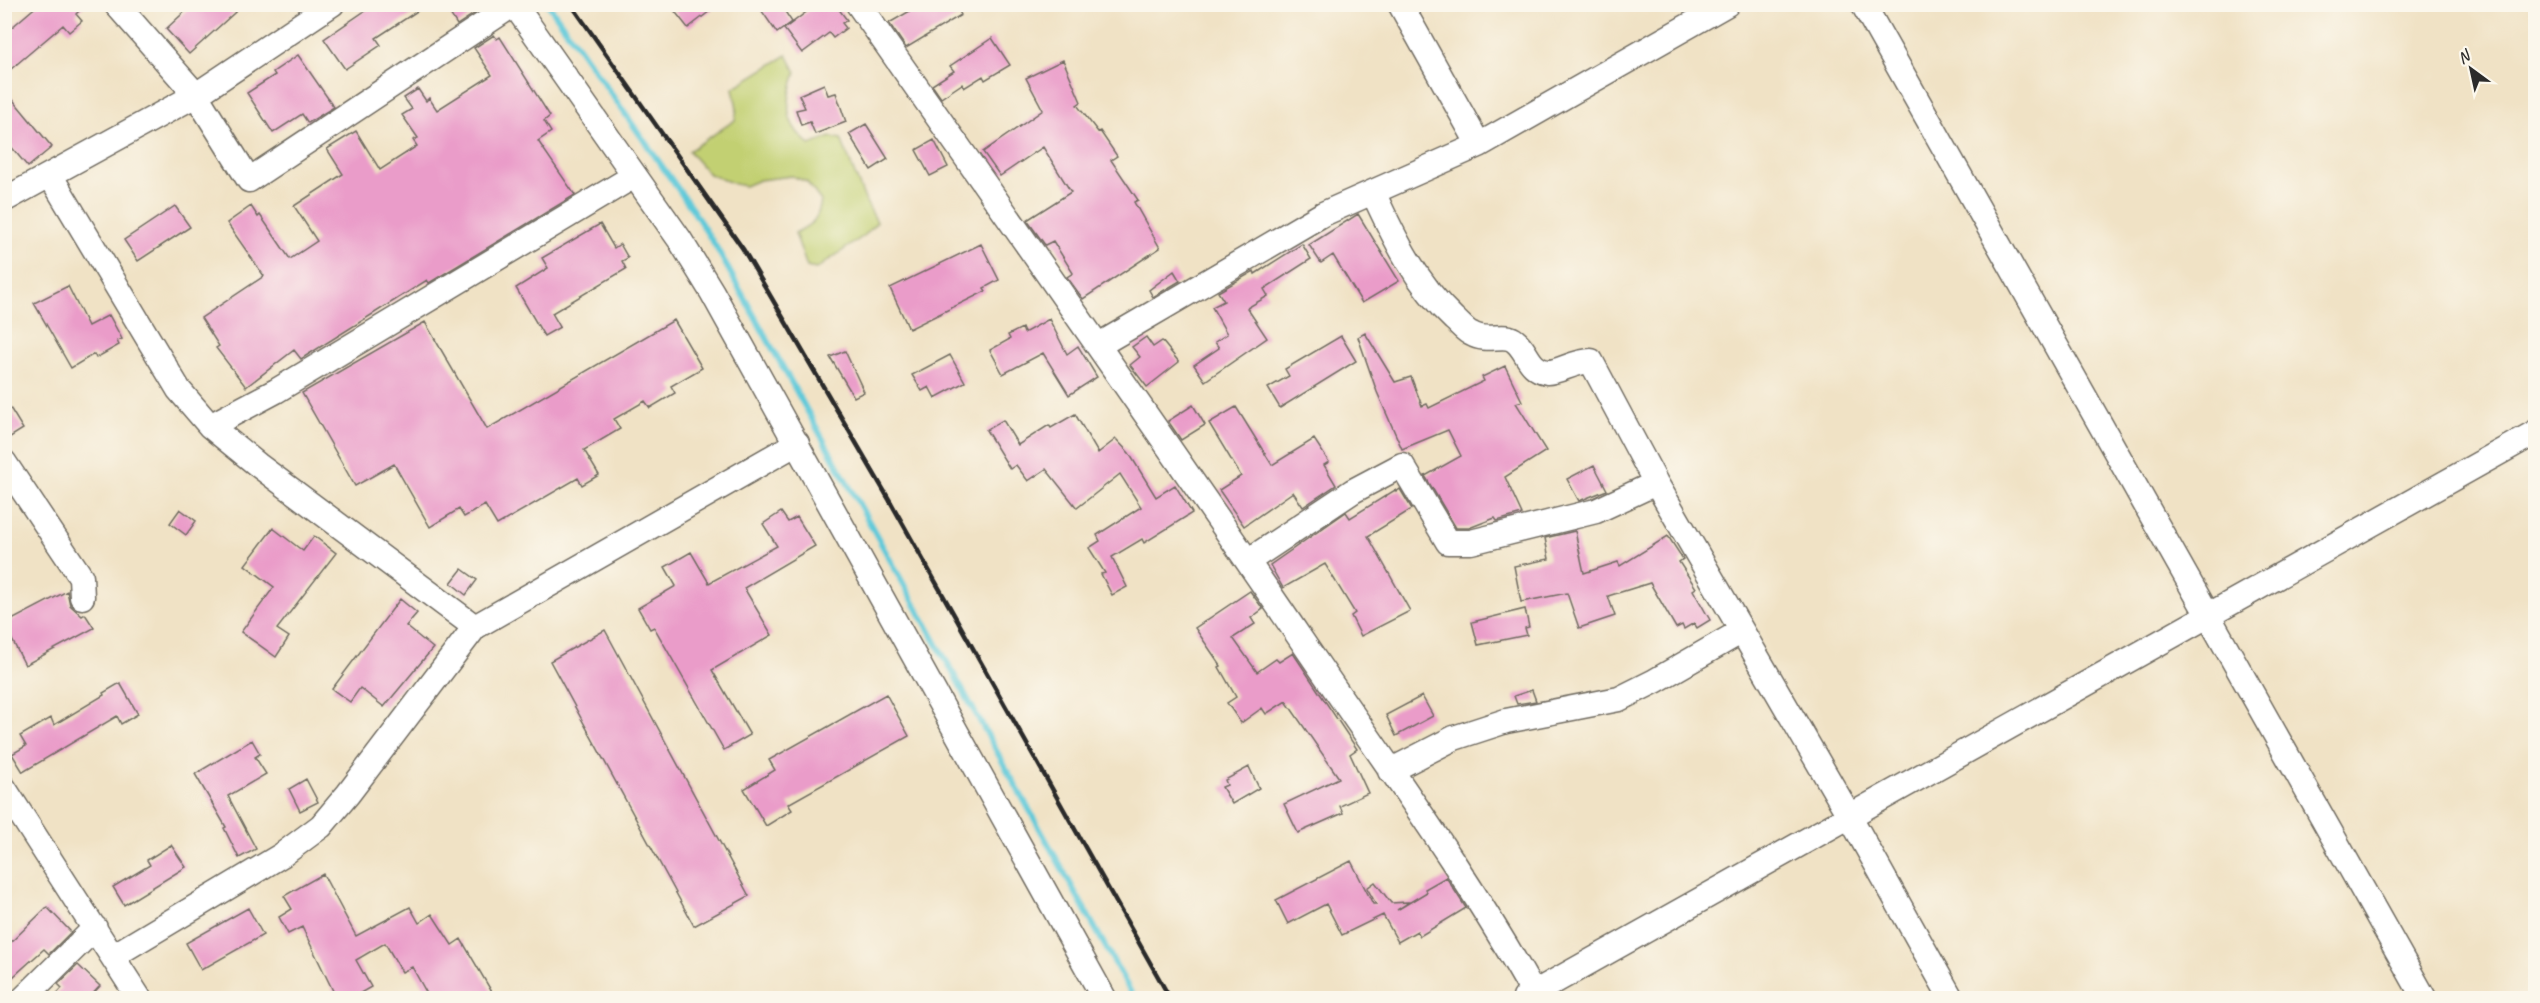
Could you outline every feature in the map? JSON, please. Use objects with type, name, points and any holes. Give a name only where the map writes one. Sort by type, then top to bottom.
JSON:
[{"type":"street","points":[[116,4],[196,95],[249,180],[514,4],[680,240],[712,292],[1104,999]]},
{"type":"street","points":[[4,200],[196,95],[332,4]]},
{"type":"street","points":[[858,4],[1099,345],[1248,561],[1481,906],[1531,997],[2535,432]]},
{"type":"street","points":[[1400,4],[1479,146]]},
{"type":"street","points":[[1099,345],[1323,214],[1479,146],[1727,4]]},
{"type":"street","points":[[1863,4],[2424,999]]},
{"type":"street","points":[[50,175],[179,390],[210,426],[258,465],[475,627]]},
{"type":"street","points":[[210,426],[276,391],[634,176]]},
{"type":"street","points":[[1373,192],[1396,242],[1418,276],[1443,309],[1470,333],[1486,340],[1504,336],[1515,340],[1534,368],[1549,372],[1579,361],[1590,361],[1656,483],[1850,817],[1951,999]]},
{"type":"street","points":[[113,956],[282,855],[321,826],[475,627],[797,442]]},
{"type":"street","points":[[4,462],[81,577],[82,597]]},
{"type":"street","points":[[1248,561],[1353,491],[1402,465],[1448,542],[1472,542],[1596,511],[1656,483]]},
{"type":"street","points":[[1390,771],[1454,738],[1506,721],[1619,699],[1742,632]]},
{"type":"street","points":[[4,789],[139,999]]},
{"type":"street","points":[[24,999],[95,928]]},
{"type":"green space","points":[[787,55],[796,72],[789,103],[789,112],[795,128],[810,145],[831,137],[841,139],[866,202],[877,222],[865,235],[816,269],[807,267],[795,233],[813,221],[820,208],[821,201],[807,182],[792,176],[759,180],[745,186],[735,184],[709,174],[689,151],[735,120],[737,108],[733,88]]},
{"type":"building","points":[[39,4],[86,4],[76,14],[82,21],[69,32],[63,25],[4,75],[4,34]]},
{"type":"building","points":[[193,4],[244,4],[189,54],[166,29]]},
{"type":"building","points":[[375,4],[428,4],[376,38],[381,45],[345,69],[324,39]]},
{"type":"building","points":[[444,4],[473,4],[478,11],[457,25]]},
{"type":"building","points":[[669,4],[719,4],[688,28]]},
{"type":"building","points":[[757,4],[780,4],[792,22],[777,33]]},
{"type":"building","points":[[817,4],[835,4],[847,20],[842,23],[846,28],[833,38],[829,33],[802,53],[784,29]]},
{"type":"building","points":[[922,4],[955,4],[961,15],[906,48],[889,23]]},
{"type":"building","points":[[494,35],[497,39],[500,37],[550,116],[544,121],[551,132],[538,141],[575,195],[429,283],[427,280],[301,359],[294,350],[246,387],[216,348],[219,346],[201,318],[264,276],[227,223],[251,206],[258,217],[260,215],[290,259],[317,241],[294,206],[343,174],[327,149],[356,131],[380,170],[417,146],[413,140],[418,138],[402,115],[412,109],[404,98],[418,89],[426,101],[429,98],[437,110],[492,75],[474,48]]},
{"type":"building","points":[[992,38],[1010,65],[985,80],[983,76],[964,88],[962,84],[941,98],[932,85],[954,71],[950,66]]},
{"type":"building","points":[[298,55],[334,107],[308,123],[302,114],[273,133],[247,93],[275,75],[273,72]]},
{"type":"building","points":[[1063,60],[1081,102],[1077,105],[1098,132],[1100,131],[1117,156],[1111,160],[1138,200],[1134,202],[1160,248],[1083,299],[1067,277],[1073,273],[1053,241],[1045,245],[1027,220],[1071,192],[1043,147],[1000,176],[983,152],[1043,110],[1026,78]]},
{"type":"building","points":[[824,84],[828,95],[836,93],[846,122],[815,134],[810,122],[801,125],[796,110],[805,108],[799,95]]},
{"type":"building","points":[[4,89],[52,147],[28,167],[4,138]]},
{"type":"building","points":[[866,124],[888,159],[871,170],[849,134]]},
{"type":"building","points":[[934,140],[948,167],[930,176],[916,150]]},
{"type":"building","points":[[175,206],[190,227],[138,261],[124,240]]},
{"type":"building","points":[[1358,214],[1399,281],[1362,303],[1333,255],[1321,263],[1309,245]]},
{"type":"building","points":[[600,224],[614,248],[620,244],[628,258],[622,261],[626,269],[552,313],[560,327],[544,336],[516,288],[548,268],[542,258]]},
{"type":"building","points":[[981,244],[999,280],[984,288],[986,291],[909,329],[890,288]]},
{"type":"building","points":[[1302,244],[1311,259],[1264,289],[1268,296],[1247,308],[1267,338],[1205,381],[1194,365],[1219,348],[1215,342],[1227,334],[1212,307],[1224,301],[1218,292],[1254,271],[1255,274]]},
{"type":"building","points":[[1174,271],[1180,281],[1153,297],[1149,290]]},
{"type":"building","points":[[68,286],[88,326],[109,315],[122,339],[117,341],[119,345],[96,358],[94,354],[71,368],[34,303]]},
{"type":"building","points":[[1049,319],[1067,354],[1078,346],[1097,377],[1069,395],[1043,353],[1003,374],[990,350],[1010,339],[1008,335],[1022,328],[1024,333]]},
{"type":"building","points":[[674,320],[702,368],[671,386],[675,393],[650,408],[645,401],[614,419],[620,429],[584,450],[599,475],[582,485],[578,478],[497,525],[485,505],[464,517],[459,509],[430,527],[394,464],[355,486],[302,393],[425,322],[487,429]]},
{"type":"building","points":[[1365,333],[1395,382],[1411,377],[1422,406],[1427,404],[1429,408],[1484,381],[1482,377],[1505,366],[1522,401],[1516,403],[1546,451],[1505,477],[1522,514],[1497,521],[1495,518],[1469,528],[1456,528],[1425,476],[1461,456],[1448,430],[1402,449],[1377,392],[1358,337]]},
{"type":"building","points":[[1341,336],[1356,361],[1280,408],[1268,388],[1289,376],[1285,369]]},
{"type":"building","points":[[1146,337],[1153,347],[1162,341],[1179,362],[1147,387],[1130,365],[1140,357],[1132,347]]},
{"type":"building","points":[[845,351],[864,392],[854,397],[830,357]]},
{"type":"building","points":[[950,355],[965,382],[935,398],[929,387],[922,391],[912,375]]},
{"type":"building","points":[[4,398],[23,429],[4,441]]},
{"type":"building","points":[[1193,405],[1205,425],[1181,440],[1168,421]]},
{"type":"building","points":[[1236,407],[1272,465],[1314,439],[1329,462],[1324,465],[1336,485],[1303,507],[1293,492],[1244,526],[1219,490],[1241,476],[1209,423]]},
{"type":"building","points":[[1075,414],[1098,453],[1116,439],[1129,453],[1156,497],[1175,485],[1192,513],[1144,543],[1142,539],[1112,557],[1127,587],[1112,595],[1101,574],[1105,573],[1089,548],[1100,541],[1097,535],[1141,507],[1120,474],[1077,508],[1046,469],[1028,481],[1016,465],[1010,469],[986,430],[1003,420],[1018,445],[1049,425],[1051,428]]},
{"type":"building","points":[[1594,465],[1607,490],[1579,501],[1567,479]]},
{"type":"building","points":[[1400,489],[1412,509],[1368,536],[1410,611],[1361,636],[1351,616],[1355,613],[1325,564],[1283,588],[1270,565],[1346,512],[1350,518]]},
{"type":"building","points":[[180,509],[196,521],[186,535],[170,523]]},
{"type":"building","points":[[781,512],[788,522],[797,517],[815,546],[744,588],[772,635],[712,670],[750,735],[724,750],[654,627],[650,629],[638,608],[676,586],[665,567],[691,552],[709,583],[777,546],[763,524]]},
{"type":"building","points":[[273,528],[303,551],[314,536],[336,553],[277,629],[289,637],[276,657],[241,632],[274,587],[245,565]]},
{"type":"building","points":[[1575,531],[1584,573],[1618,562],[1620,566],[1668,536],[1683,559],[1679,562],[1696,588],[1693,590],[1710,620],[1697,628],[1694,623],[1684,629],[1682,625],[1676,628],[1650,583],[1608,596],[1615,616],[1579,628],[1567,593],[1521,602],[1514,566],[1549,559],[1545,538]]},
{"type":"building","points":[[462,569],[477,580],[466,595],[451,583]]},
{"type":"building","points":[[67,591],[70,605],[82,616],[85,614],[94,628],[25,665],[4,624]]},
{"type":"building","points":[[1250,591],[1263,609],[1251,618],[1255,624],[1233,638],[1257,672],[1276,659],[1279,662],[1293,653],[1357,749],[1350,754],[1368,793],[1340,806],[1343,813],[1298,833],[1284,804],[1339,778],[1286,701],[1266,714],[1262,708],[1241,723],[1227,703],[1236,697],[1219,667],[1221,666],[1195,628]]},
{"type":"building","points":[[400,599],[417,613],[406,626],[433,648],[384,707],[360,688],[350,702],[332,689]]},
{"type":"building","points":[[1525,609],[1529,627],[1525,628],[1527,635],[1478,645],[1472,622]]},
{"type":"building","points":[[605,630],[749,896],[694,926],[550,661]]},
{"type":"building","points":[[120,683],[138,714],[121,724],[117,716],[23,772],[12,754],[26,746],[20,736],[51,718],[54,725]]},
{"type":"building","points":[[1532,690],[1536,701],[1517,704],[1514,696]]},
{"type":"building","points":[[886,694],[909,736],[788,804],[792,810],[766,826],[744,789],[775,770],[769,760]]},
{"type":"building","points":[[1422,696],[1433,716],[1396,736],[1386,715]]},
{"type":"building","points":[[252,740],[260,754],[255,757],[266,774],[228,796],[256,849],[239,858],[224,828],[226,827],[195,774]]},
{"type":"building","points":[[1249,767],[1259,788],[1232,804],[1222,787],[1227,785],[1225,780]]},
{"type":"building","points":[[306,779],[318,802],[300,811],[289,789]]},
{"type":"building","points":[[171,845],[186,867],[124,905],[113,887],[150,865],[147,860]]},
{"type":"building","points":[[1351,861],[1373,904],[1376,904],[1367,888],[1375,882],[1391,903],[1409,902],[1397,910],[1427,892],[1425,889],[1446,877],[1466,908],[1420,936],[1417,931],[1398,942],[1383,915],[1342,935],[1326,904],[1288,924],[1276,900]]},
{"type":"building","points":[[323,874],[356,936],[410,907],[419,923],[432,914],[452,945],[461,939],[496,999],[430,999],[412,967],[402,972],[385,943],[356,960],[371,987],[350,999],[337,999],[302,927],[288,934],[279,917],[292,909],[284,896]]},
{"type":"building","points":[[47,907],[71,932],[49,954],[44,949],[4,985],[4,949]]},
{"type":"building","points":[[248,908],[263,935],[201,970],[186,943]]},
{"type":"building","points":[[78,965],[100,986],[88,999],[52,999],[62,988],[58,984]]},
{"type":"waterway","points":[[548,4],[690,206],[716,247],[1134,998]]},
{"type":"railway","points":[[571,4],[743,249],[890,501],[1170,998]]}]
